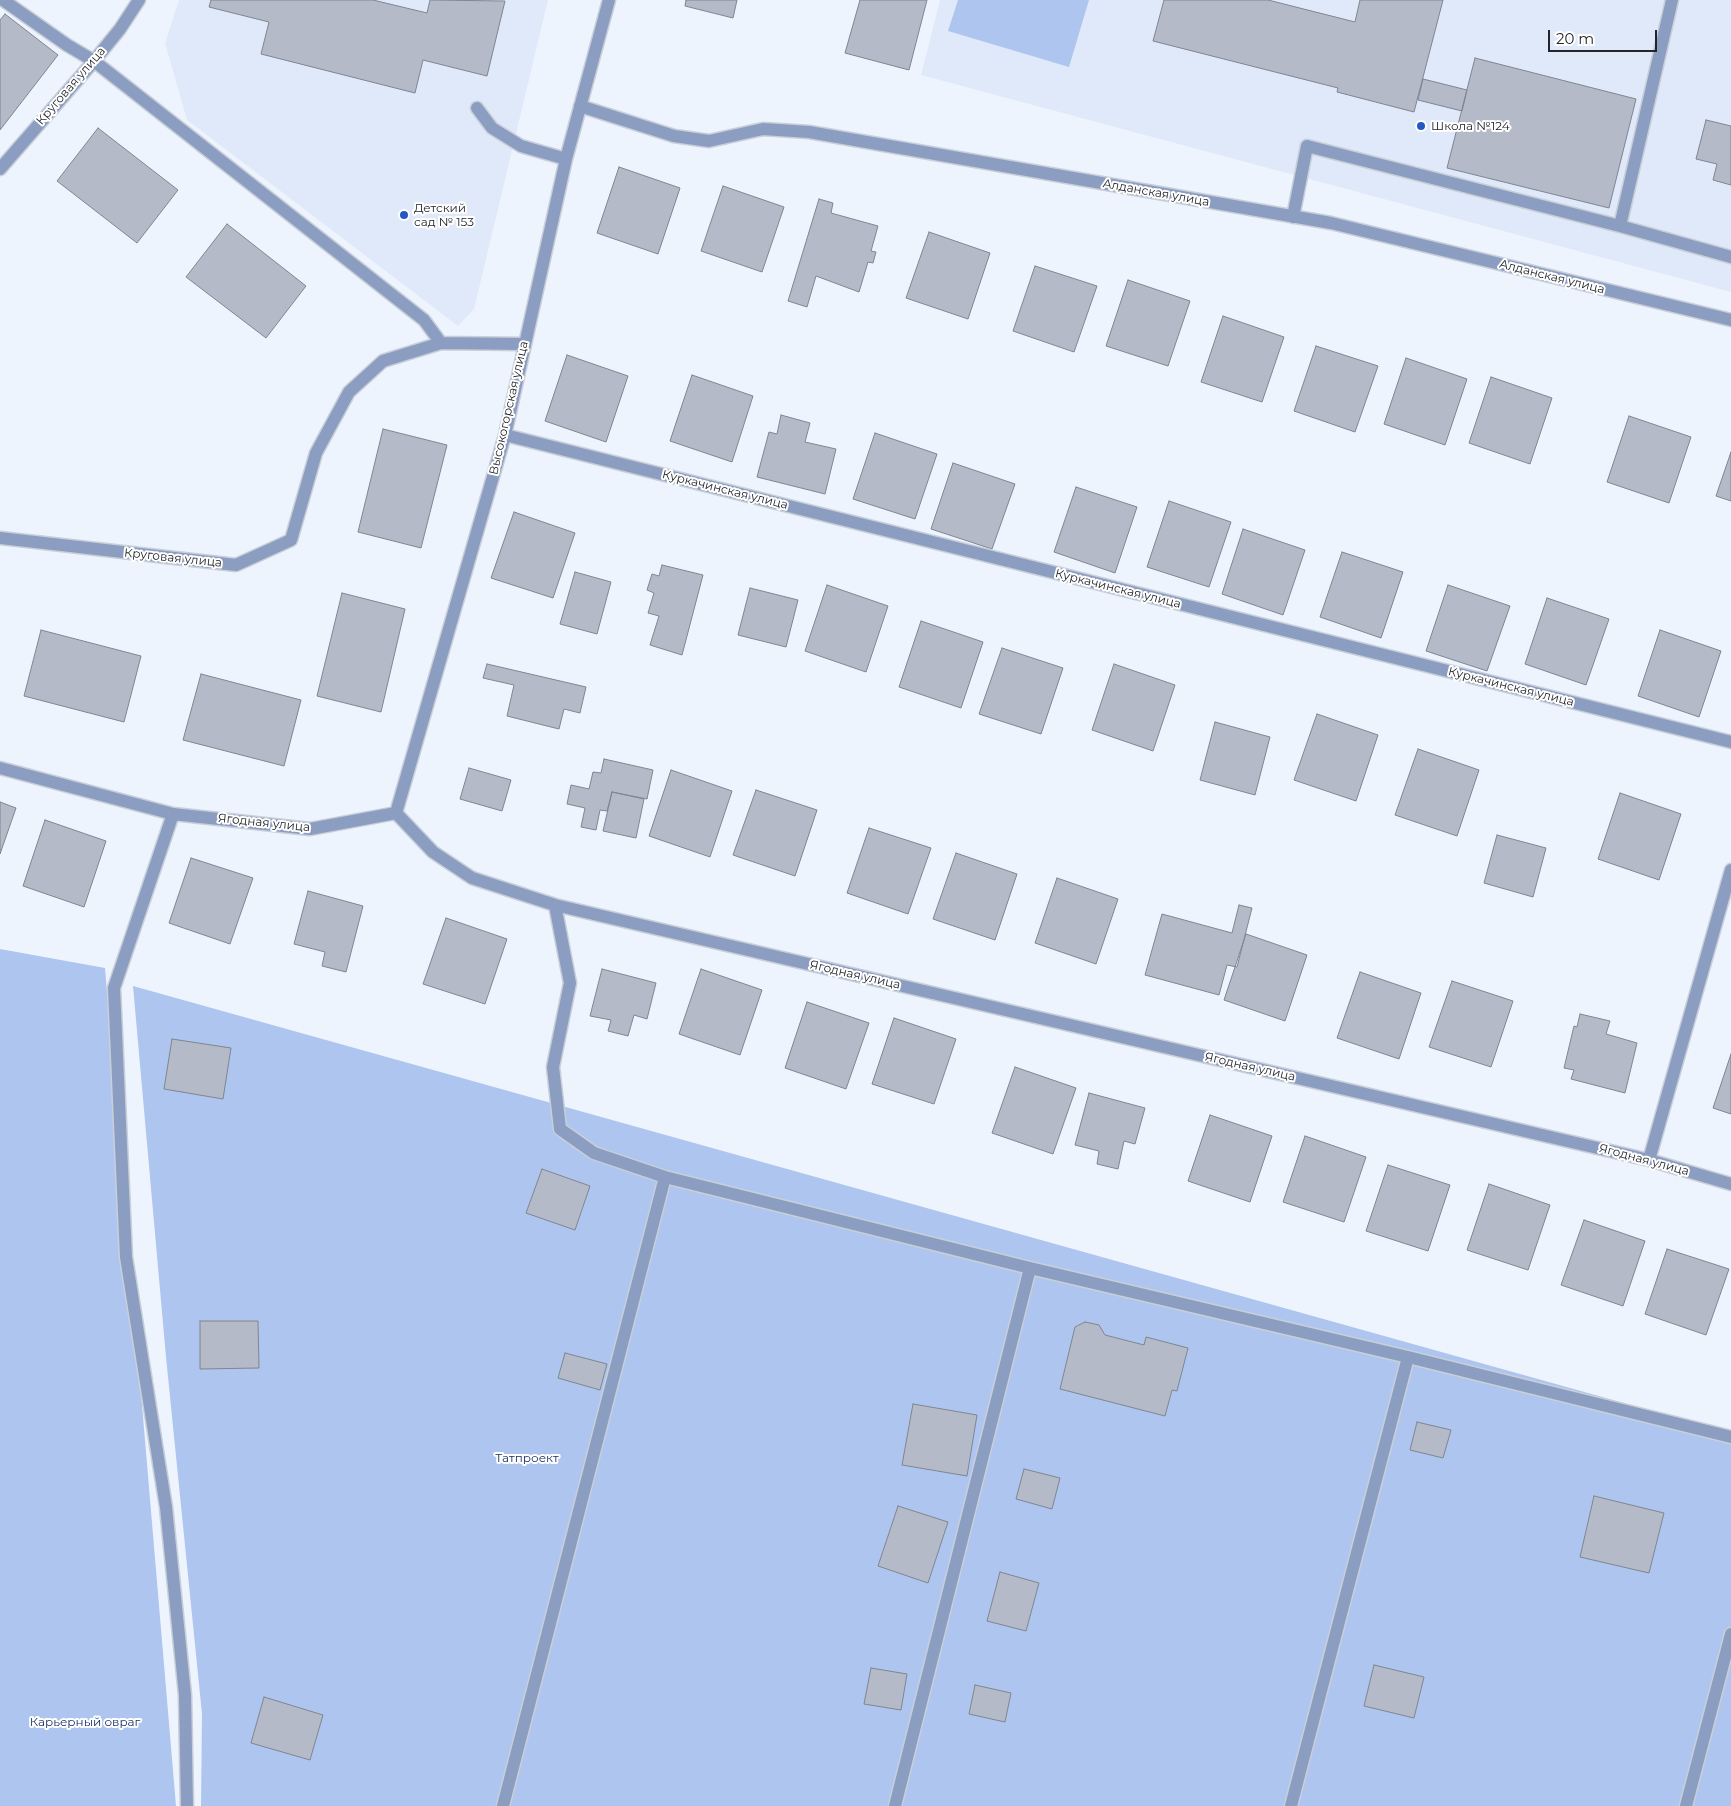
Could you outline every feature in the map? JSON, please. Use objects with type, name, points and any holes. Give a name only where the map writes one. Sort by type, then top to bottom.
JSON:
[{"type":"street","points":[[3,0],[67,45],[94,61],[424,320],[441,343]]},
{"type":"street","name":"Круговая улица","points":[[0,169],[94,61],[120,29],[139,0]]},
{"type":"street","name":"Высокогорская улица","points":[[396,813],[505,435],[566,159],[609,0]]},
{"type":"street","points":[[1620,226],[1672,0]]},
{"type":"street","name":"Алданская улица","points":[[580,106],[674,136],[709,141],[762,129],[809,132],[1331,223],[1731,320]]},
{"type":"street","points":[[476,108],[492,128],[521,146],[566,159]]},
{"type":"street","points":[[1293,217],[1307,146],[1620,226],[1731,257]]},
{"type":"street","name":"Круговая улица","points":[[0,538],[236,565],[291,540],[316,453],[349,392],[383,361],[441,343],[525,344]]},
{"type":"street","name":"Куркачинская улица","points":[[505,435],[1731,742]]},
{"type":"street","name":"Ягодная улица","points":[[0,768],[173,814],[310,829],[396,813],[433,852],[472,878],[555,905],[1649,1160],[1731,1184]]},
{"type":"street","points":[[173,814],[114,988],[126,1257],[166,1507],[185,1695],[187,1806]]},
{"type":"street","points":[[1649,1160],[1731,870]]},
{"type":"street","points":[[555,905],[570,982],[553,1067],[560,1129],[594,1153],[665,1177],[1030,1268],[1408,1357],[1731,1437]]},
{"type":"street","points":[[503,1806],[665,1177]]},
{"type":"street","points":[[895,1806],[1030,1268]]},
{"type":"street","points":[[1291,1806],[1408,1357]]},
{"type":"street","points":[[1686,1806],[1731,1634]]},
{"type":"shaded area","name":"Детский сад № 153","points":[[179,0],[548,0],[474,309],[458,326],[187,120],[165,43]]},
{"type":"shaded area","name":"Школа №124","points":[[940,0],[1731,0],[1731,292],[921,75]]},
{"type":"green space","points":[[958,0],[1089,0],[1069,67],[948,31]]},
{"type":"green space","name":"Карьерный овраг","points":[[0,949],[105,968],[176,1806],[0,1806]]},
{"type":"green space","name":"Татпроект","points":[[133,986],[1731,1433],[1731,1806],[201,1806],[202,1714],[166,1357]]},
{"type":"building","points":[[211,0],[373,0],[427,13],[430,0],[505,1],[487,76],[423,60],[415,93],[261,54],[269,22],[209,7]]},
{"type":"building","points":[[686,0],[737,0],[733,18],[685,6]]},
{"type":"building","points":[[860,0],[927,0],[909,70],[845,53]]},
{"type":"building","points":[[1164,0],[1268,0],[1355,22],[1360,0],[1443,0],[1414,112],[1337,92],[1338,88],[1153,41]]},
{"type":"building","points":[[5,14],[58,55],[0,130],[0,20]]},
{"type":"building","points":[[1475,58],[1636,99],[1609,208],[1447,168]]},
{"type":"building","points":[[1423,79],[1467,90],[1462,111],[1418,100]]},
{"type":"building","points":[[1706,120],[1731,126],[1731,185],[1713,180],[1717,164],[1696,159]]},
{"type":"building","points":[[98,128],[178,190],[137,243],[57,181]]},
{"type":"building","points":[[619,167],[680,188],[658,254],[597,233]]},
{"type":"building","points":[[723,186],[784,207],[762,272],[701,251]]},
{"type":"building","points":[[819,199],[833,203],[831,213],[878,226],[871,251],[876,252],[873,263],[868,262],[859,292],[816,276],[807,307],[788,301]]},
{"type":"building","points":[[227,224],[306,286],[266,338],[186,277]]},
{"type":"building","points":[[929,232],[990,253],[968,319],[906,298]]},
{"type":"building","points":[[1035,266],[1097,286],[1074,352],[1013,331]]},
{"type":"building","points":[[1128,280],[1190,301],[1168,366],[1106,346]]},
{"type":"building","points":[[1223,316],[1284,337],[1262,402],[1201,382]]},
{"type":"building","points":[[1316,346],[1378,366],[1355,432],[1294,411]]},
{"type":"building","points":[[567,355],[628,376],[606,442],[545,421]]},
{"type":"building","points":[[1406,358],[1467,379],[1445,445],[1384,424]]},
{"type":"building","points":[[692,375],[753,396],[732,462],[670,441]]},
{"type":"building","points":[[1491,377],[1552,398],[1530,464],[1469,443]]},
{"type":"building","points":[[781,415],[810,423],[805,442],[836,449],[825,494],[757,477],[769,432],[777,434]]},
{"type":"building","points":[[1629,416],[1691,437],[1669,503],[1607,482]]},
{"type":"building","points":[[383,429],[447,445],[421,548],[358,532]]},
{"type":"building","points":[[875,433],[937,454],[915,519],[853,499]]},
{"type":"building","points":[[1731,452],[1731,501],[1716,496]]},
{"type":"building","points":[[953,463],[1015,484],[992,549],[931,529]]},
{"type":"building","points":[[1076,487],[1137,507],[1115,573],[1054,552]]},
{"type":"building","points":[[1169,501],[1231,522],[1209,587],[1147,567]]},
{"type":"building","points":[[514,512],[575,533],[553,598],[491,578]]},
{"type":"building","points":[[1243,529],[1305,550],[1283,615],[1222,594]]},
{"type":"building","points":[[1342,552],[1403,572],[1381,638],[1320,617]]},
{"type":"building","points":[[662,565],[703,575],[682,655],[650,645],[659,616],[648,613],[654,593],[647,590],[652,574],[659,576]]},
{"type":"building","points":[[575,572],[611,582],[597,634],[560,624]]},
{"type":"building","points":[[827,585],[888,606],[866,672],[805,651]]},
{"type":"building","points":[[1448,585],[1510,606],[1487,671],[1426,651]]},
{"type":"building","points":[[750,588],[798,600],[786,647],[738,635]]},
{"type":"building","points":[[342,593],[405,609],[381,712],[317,696]]},
{"type":"building","points":[[1547,598],[1609,619],[1586,685],[1525,664]]},
{"type":"building","points":[[921,621],[983,642],[961,708],[899,687]]},
{"type":"building","points":[[41,630],[141,656],[124,722],[24,696]]},
{"type":"building","points":[[1660,630],[1721,651],[1699,717],[1638,696]]},
{"type":"building","points":[[1002,648],[1063,668],[1041,734],[979,714]]},
{"type":"building","points":[[487,664],[586,687],[580,713],[564,709],[559,729],[507,716],[514,685],[483,678]]},
{"type":"building","points":[[1114,664],[1175,685],[1153,751],[1092,730]]},
{"type":"building","points":[[201,674],[301,700],[284,766],[183,740]]},
{"type":"building","points":[[1317,714],[1378,735],[1356,801],[1294,780]]},
{"type":"building","points":[[1215,722],[1270,737],[1255,795],[1200,780]]},
{"type":"building","points":[[1418,749],[1479,770],[1457,836],[1395,815]]},
{"type":"building","points":[[604,759],[653,770],[647,799],[612,792],[607,811],[600,810],[596,830],[581,827],[585,808],[567,804],[571,785],[589,789],[593,772],[601,773]]},
{"type":"building","points":[[469,768],[511,780],[502,811],[460,799]]},
{"type":"building","points":[[671,770],[732,791],[710,857],[649,836]]},
{"type":"building","points":[[756,790],[817,810],[795,876],[733,855]]},
{"type":"building","points":[[612,792],[644,799],[636,838],[603,831]]},
{"type":"building","points":[[1620,793],[1681,814],[1659,880],[1598,859]]},
{"type":"building","points":[[0,802],[16,808],[0,854]]},
{"type":"building","points":[[45,820],[106,841],[84,907],[23,886]]},
{"type":"building","points":[[869,828],[931,848],[908,914],[847,893]]},
{"type":"building","points":[[1497,835],[1546,848],[1533,897],[1484,883]]},
{"type":"building","points":[[956,853],[1017,874],[995,940],[933,919]]},
{"type":"building","points":[[191,858],[253,878],[230,944],[169,923]]},
{"type":"building","points":[[1057,878],[1118,899],[1096,964],[1035,943]]},
{"type":"building","points":[[308,891],[363,906],[346,972],[322,966],[325,952],[294,944]]},
{"type":"building","points":[[1239,905],[1252,908],[1237,967],[1227,965],[1219,995],[1145,975],[1162,914],[1232,933]]},
{"type":"building","points":[[446,918],[507,939],[485,1004],[423,984]]},
{"type":"building","points":[[1246,934],[1307,955],[1285,1021],[1224,1000]]},
{"type":"building","points":[[602,969],[656,983],[647,1019],[634,1015],[628,1036],[608,1031],[611,1020],[590,1016]]},
{"type":"building","points":[[701,969],[762,990],[740,1055],[679,1034]]},
{"type":"building","points":[[1360,972],[1421,993],[1399,1059],[1337,1038]]},
{"type":"building","points":[[1452,981],[1513,1001],[1491,1067],[1429,1047]]},
{"type":"building","points":[[807,1002],[869,1023],[846,1089],[785,1068]]},
{"type":"building","points":[[1580,1014],[1610,1021],[1606,1034],[1637,1043],[1625,1093],[1571,1079],[1574,1070],[1564,1068],[1574,1026],[1577,1027]]},
{"type":"building","points":[[894,1018],[956,1039],[934,1104],[872,1084]]},
{"type":"building","points":[[172,1039],[231,1048],[223,1099],[164,1089]]},
{"type":"building","points":[[1731,1054],[1731,1114],[1713,1108]]},
{"type":"building","points":[[1015,1067],[1076,1088],[1053,1154],[992,1133]]},
{"type":"building","points":[[1089,1093],[1145,1108],[1135,1144],[1124,1141],[1118,1169],[1097,1164],[1099,1151],[1075,1145]]},
{"type":"building","points":[[1210,1115],[1272,1136],[1250,1202],[1188,1181]]},
{"type":"building","points":[[1305,1136],[1366,1157],[1344,1222],[1283,1202]]},
{"type":"building","points":[[1388,1165],[1450,1185],[1428,1251],[1366,1231]]},
{"type":"building","points":[[542,1169],[590,1186],[575,1230],[526,1213]]},
{"type":"building","points":[[1489,1184],[1550,1205],[1528,1270],[1467,1250]]},
{"type":"building","points":[[1584,1220],[1645,1241],[1623,1306],[1561,1285]]},
{"type":"building","points":[[1667,1249],[1729,1269],[1706,1335],[1645,1314]]},
{"type":"building","points":[[200,1321],[258,1321],[259,1368],[200,1369]]},
{"type":"building","points":[[1085,1322],[1099,1325],[1105,1335],[1144,1345],[1146,1337],[1188,1348],[1177,1391],[1172,1390],[1165,1416],[1060,1389],[1075,1327]]},
{"type":"building","points":[[565,1353],[607,1364],[600,1390],[558,1378]]},
{"type":"building","points":[[913,1404],[977,1415],[967,1476],[902,1465]]},
{"type":"building","points":[[1417,1422],[1451,1430],[1443,1458],[1410,1450]]},
{"type":"building","points":[[1024,1469],[1060,1478],[1052,1509],[1016,1499]]},
{"type":"building","points":[[1594,1496],[1664,1513],[1649,1573],[1580,1557]]},
{"type":"building","points":[[898,1506],[948,1522],[928,1583],[878,1566]]},
{"type":"building","points":[[1000,1572],[1039,1583],[1026,1631],[987,1621]]},
{"type":"building","points":[[1374,1665],[1424,1677],[1414,1718],[1364,1706]]},
{"type":"building","points":[[871,1668],[907,1674],[901,1710],[864,1704]]},
{"type":"building","points":[[975,1685],[1011,1693],[1005,1722],[969,1714]]},
{"type":"building","points":[[264,1697],[323,1715],[310,1760],[251,1743]]},
{"type":"place","name":"Школа №124","points":[[1421,126]]},
{"type":"place","name":"Детский сад № 153","points":[[404,215]]}]
